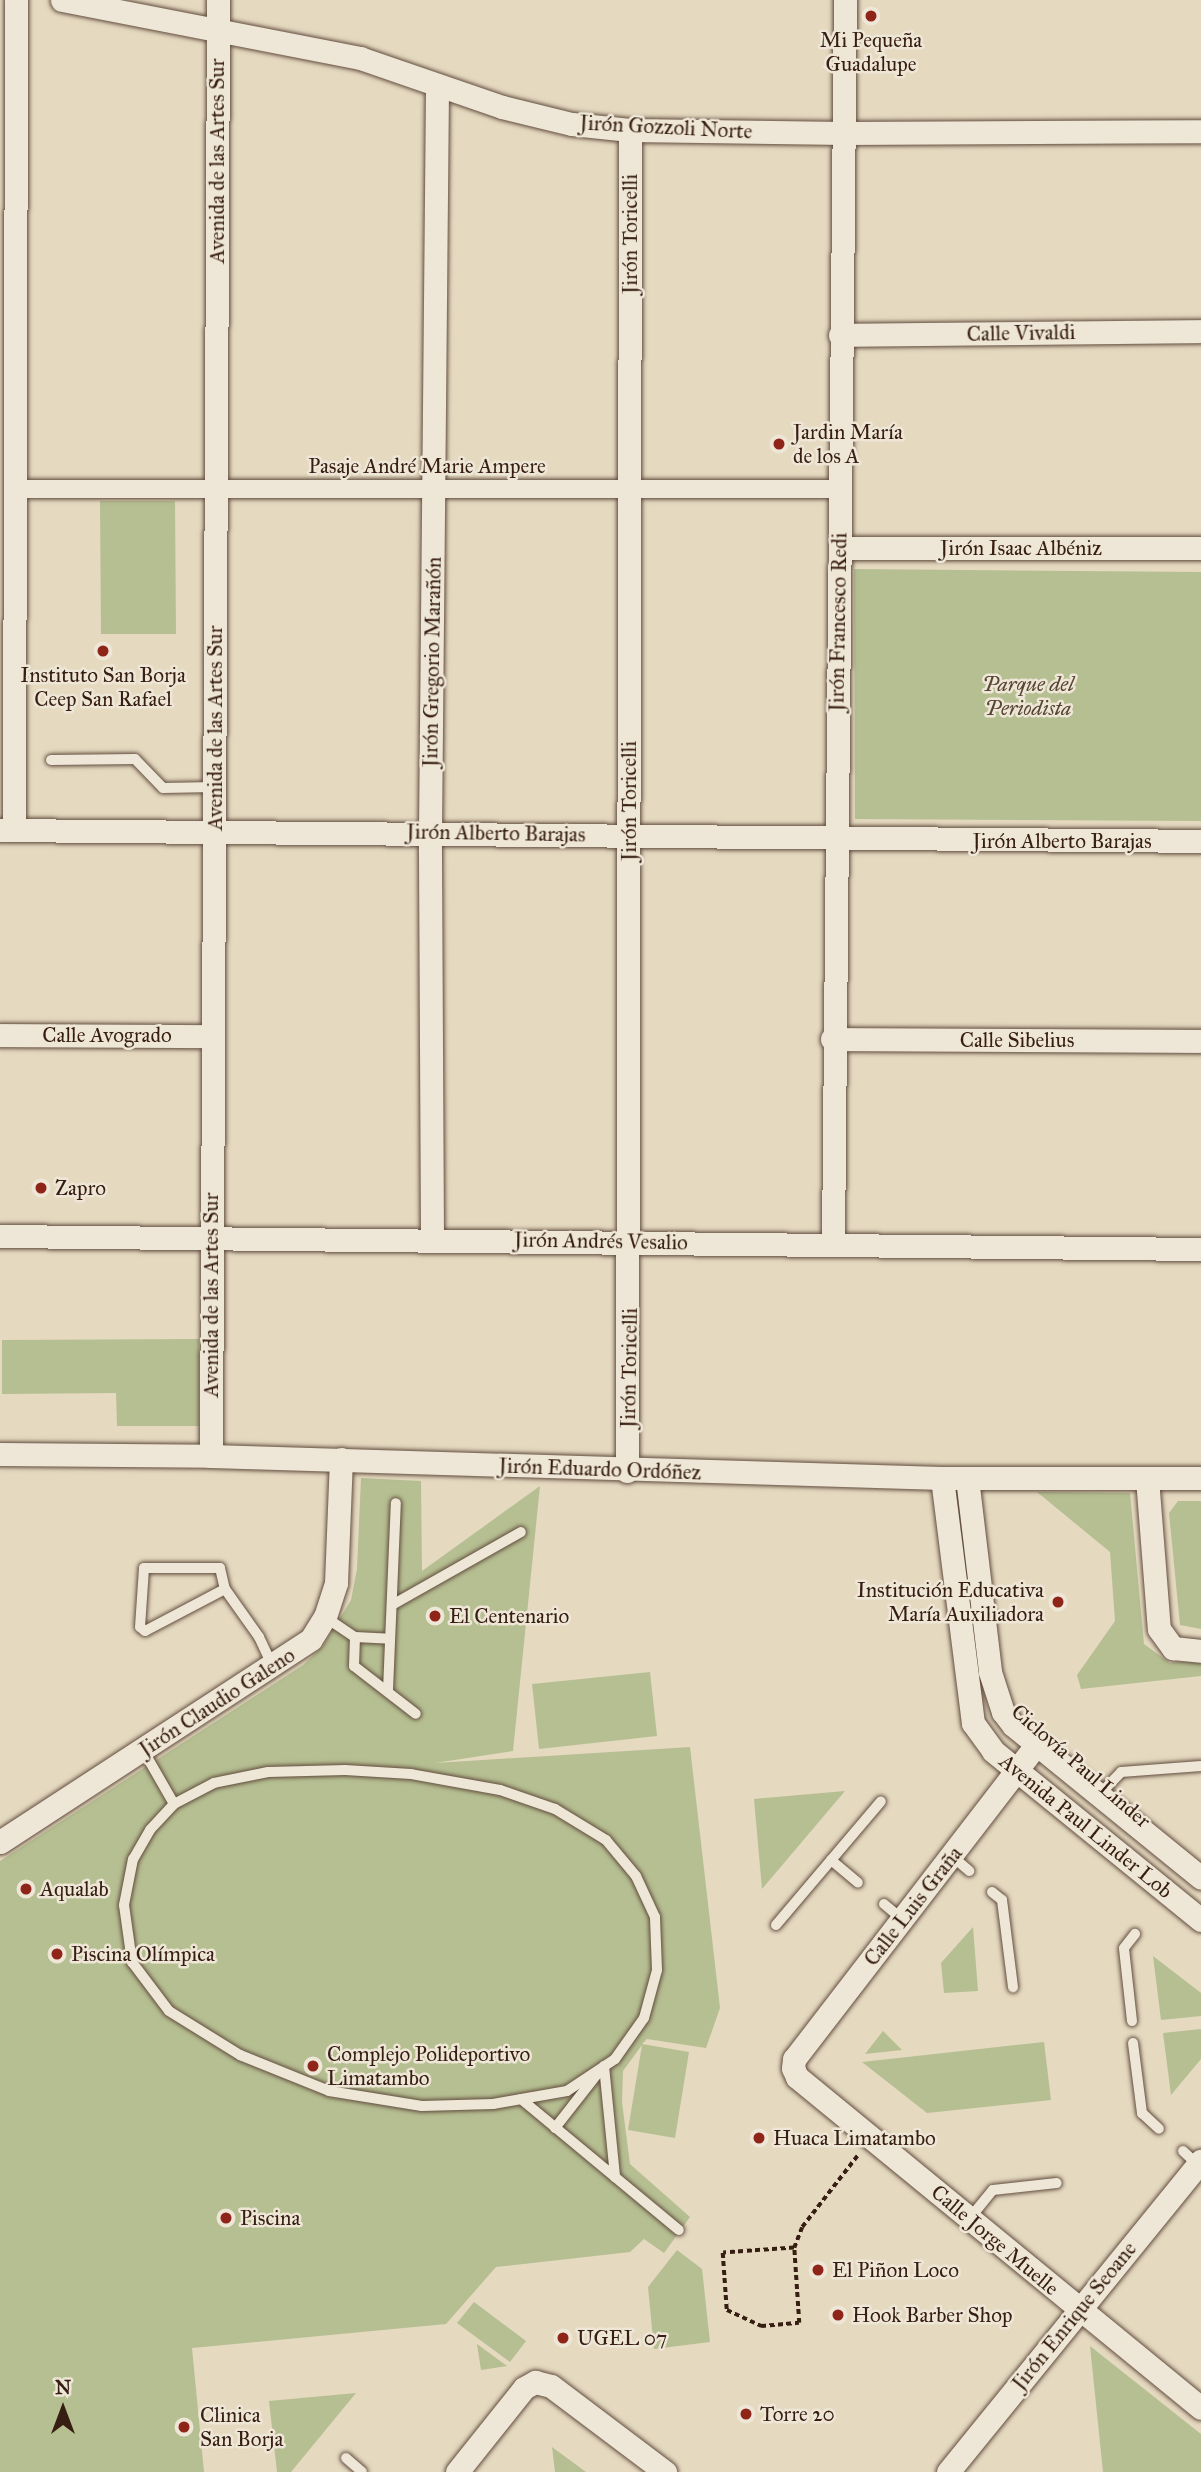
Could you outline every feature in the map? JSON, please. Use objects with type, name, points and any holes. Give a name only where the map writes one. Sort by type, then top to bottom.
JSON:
[{"type":"street","points":[[7,830],[7,631],[14,489],[7,435],[6,216],[16,0]]},
{"type":"street","name":"Jirón Gozzoli Norte","points":[[62,0],[218,27],[360,58],[437,85],[561,121],[630,130],[844,133],[1201,131]]},
{"type":"street","name":"Avenida de las Artes Sur","points":[[211,1456],[218,0]]},
{"type":"street","name":"Jirón Francesco Redi","points":[[833,1244],[832,1039],[845,0]]},
{"type":"street","name":"Jirón Gregorio Marañón","points":[[432,1238],[430,832],[437,85]]},
{"type":"street","name":"Jirón Toricelli","points":[[627,1471],[631,1241],[630,130]]},
{"type":"street","name":"Calle Vivaldi","points":[[840,335],[1201,331]]},
{"type":"street","name":"Pasaje André Marie Ampere","points":[[14,489],[840,489]]},
{"type":"street","name":"Jirón Isaac Albéniz","points":[[840,548],[1201,548]]},
{"type":"street","name":"Jirón Alberto Barajas","points":[[7,830],[430,832],[835,840],[1201,841]]},
{"type":"street","name":"Calle Avogrado","points":[[0,1035],[213,1036]]},
{"type":"street","name":"Calle Sibelius","points":[[832,1039],[1201,1041]]},
{"type":"street","name":"Jirón Andrés Vesalio","points":[[0,1236],[432,1238],[1201,1249]]},
{"type":"street","name":"Jirón Eduardo Ordóñez","points":[[0,1454],[211,1456],[627,1471],[943,1478],[1201,1478]]},
{"type":"street","name":"Jirón Claudio Galeno","points":[[0,1842],[273,1667],[311,1639],[325,1617],[336,1583],[341,1460]]},
{"type":"street","name":"Avenida Paul Linder Lob","points":[[943,1478],[973,1723],[993,1751],[1163,1895],[1201,1920]]},
{"type":"street","name":"Avenida Paul Linder Lob","points":[[967,1478],[995,1696],[1013,1725],[1194,1872]]},
{"type":"street","points":[[1147,1478],[1158,1624],[1168,1645],[1179,1651],[1201,1651]]},
{"type":"street","name":"Calle Luis Graña","points":[[793,2068],[794,2059],[902,1919],[960,1863],[1037,1745]]},
{"type":"street","points":[[1163,1895],[1194,1872]]},
{"type":"street","name":"Calle Jorge Muelle","points":[[793,2068],[797,2077],[1201,2408]]},
{"type":"street","name":"Jirón Enrique Seoane","points":[[948,2472],[1194,2159]]},
{"type":"street","points":[[457,2472],[524,2388],[535,2382],[551,2386],[664,2472]]},
{"type":"lane","points":[[51,760],[135,759],[163,788],[215,787]]},
{"type":"lane","points":[[388,1690],[396,1503]]},
{"type":"lane","points":[[392,1605],[521,1532]]},
{"type":"lane","points":[[225,1589],[145,1631],[140,1628],[145,1568],[220,1568],[225,1589],[259,1637],[273,1667]]},
{"type":"lane","points":[[325,1617],[355,1637],[390,1639]]},
{"type":"lane","points":[[355,1637],[354,1666],[416,1713]]},
{"type":"lane","points":[[143,1750],[174,1804]]},
{"type":"lane","points":[[1099,1795],[1121,1772],[1201,1766]]},
{"type":"lane","points":[[555,2128],[644,2018],[657,1970],[655,1917],[636,1875],[606,1840],[555,1809],[500,1790],[411,1774],[345,1769],[268,1772],[214,1783],[174,1804],[150,1830],[132,1859],[124,1905],[132,1962],[169,2011],[240,2055],[329,2091],[422,2106],[521,2099],[567,2091],[604,2066]]},
{"type":"lane","points":[[776,1925],[881,1801]]},
{"type":"lane","points":[[831,1860],[858,1882]]},
{"type":"lane","points":[[992,1892],[1002,1900],[1013,1987]]},
{"type":"lane","points":[[884,1903],[902,1919]]},
{"type":"lane","points":[[1132,2021],[1124,1948],[1135,1934]]},
{"type":"lane","points":[[1133,2043],[1142,2113],[1159,2129]]},
{"type":"lane","points":[[604,2066],[615,2177]]},
{"type":"lane","points":[[521,2099],[679,2230]]},
{"type":"lane","points":[[970,2218],[993,2190],[1058,2183]]},
{"type":"lane","points":[[346,2458],[362,2472]]},
{"type":"path","points":[[794,2248],[723,2253],[727,2310],[761,2326],[799,2323],[794,2248],[802,2227],[859,2154]]},
{"type":"green space","points":[[100,501],[175,501],[176,634],[101,634]]},
{"type":"green space","name":"Parque del Periodista","points":[[854,569],[1201,572],[1201,821],[855,819]]},
{"type":"green space","points":[[199,1339],[199,1426],[117,1426],[116,1393],[2,1394],[2,1340]]},
{"type":"green space","name":"Complejo Polideportivo Limatambo","points":[[361,1478],[421,1481],[422,1571],[540,1486],[513,1751],[435,1763],[690,1747],[720,2008],[706,2048],[647,2039],[642,2044],[689,2052],[675,2138],[628,2130],[642,2045],[623,2071],[622,2102],[630,2164],[690,2217],[664,2253],[644,2239],[630,2252],[496,2267],[446,2324],[192,2348],[204,2472],[0,2472],[0,1861],[303,1665],[323,1646],[351,1600],[357,1569]]},
{"type":"green space","points":[[1037,1492],[1130,1493],[1144,1644],[1170,1663],[1201,1660],[1201,1676],[1081,1689],[1077,1675],[1115,1621],[1110,1552]]},
{"type":"green space","points":[[1178,1501],[1201,1501],[1201,1629],[1180,1625],[1169,1513]]},
{"type":"green space","points":[[650,1672],[657,1736],[539,1749],[532,1684]]},
{"type":"green space","points":[[845,1791],[762,1889],[754,1799]]},
{"type":"green space","points":[[973,1927],[978,1991],[944,1993],[941,1963]]},
{"type":"green space","points":[[1153,1956],[1201,1993],[1201,2016],[1161,2020]]},
{"type":"green space","points":[[1201,2029],[1201,2059],[1171,2095],[1163,2033]]},
{"type":"green space","points":[[883,2031],[902,2050],[865,2054]]},
{"type":"green space","points":[[1044,2042],[1051,2100],[927,2113],[862,2062]]},
{"type":"green space","points":[[677,2250],[702,2269],[710,2342],[654,2349],[648,2287]]},
{"type":"green space","points":[[474,2302],[526,2341],[510,2362],[457,2323]]},
{"type":"green space","points":[[477,2344],[507,2366],[481,2370]]},
{"type":"green space","points":[[1090,2346],[1201,2434],[1201,2472],[1103,2472]]},
{"type":"green space","points":[[356,2393],[291,2472],[277,2472],[269,2401]]},
{"type":"green space","points":[[552,2447],[586,2472],[555,2472]]},
{"type":"place","name":"Mi Pequeña Guadalupe","points":[[871,16]]},
{"type":"place","name":"Jardin María de los A","points":[[779,444]]},
{"type":"place","name":"Instituto San Borja Ceep San Rafael","points":[[103,651]]},
{"type":"place","name":"Zapro","points":[[41,1188]]},
{"type":"place","name":"Institución Educativa María Auxiliadora","points":[[1058,1602]]},
{"type":"place","name":"El Centenario","points":[[435,1616]]},
{"type":"place","name":"Aqualab","points":[[26,1889]]},
{"type":"place","name":"Piscina Olímpica","points":[[57,1954]]},
{"type":"place","name":"Complejo Polideportivo Limatambo","points":[[313,2066]]},
{"type":"place","name":"Huaca Limatambo","points":[[759,2138]]},
{"type":"place","name":"Piscina","points":[[226,2218]]},
{"type":"place","name":"El Piñon Loco","points":[[818,2270]]},
{"type":"place","name":"Hook Barber Shop","points":[[838,2315]]},
{"type":"place","name":"UGEL 07","points":[[563,2338]]},
{"type":"place","name":"Torre 20","points":[[746,2414]]},
{"type":"place","name":"Clinica San Borja","points":[[184,2427]]}]
